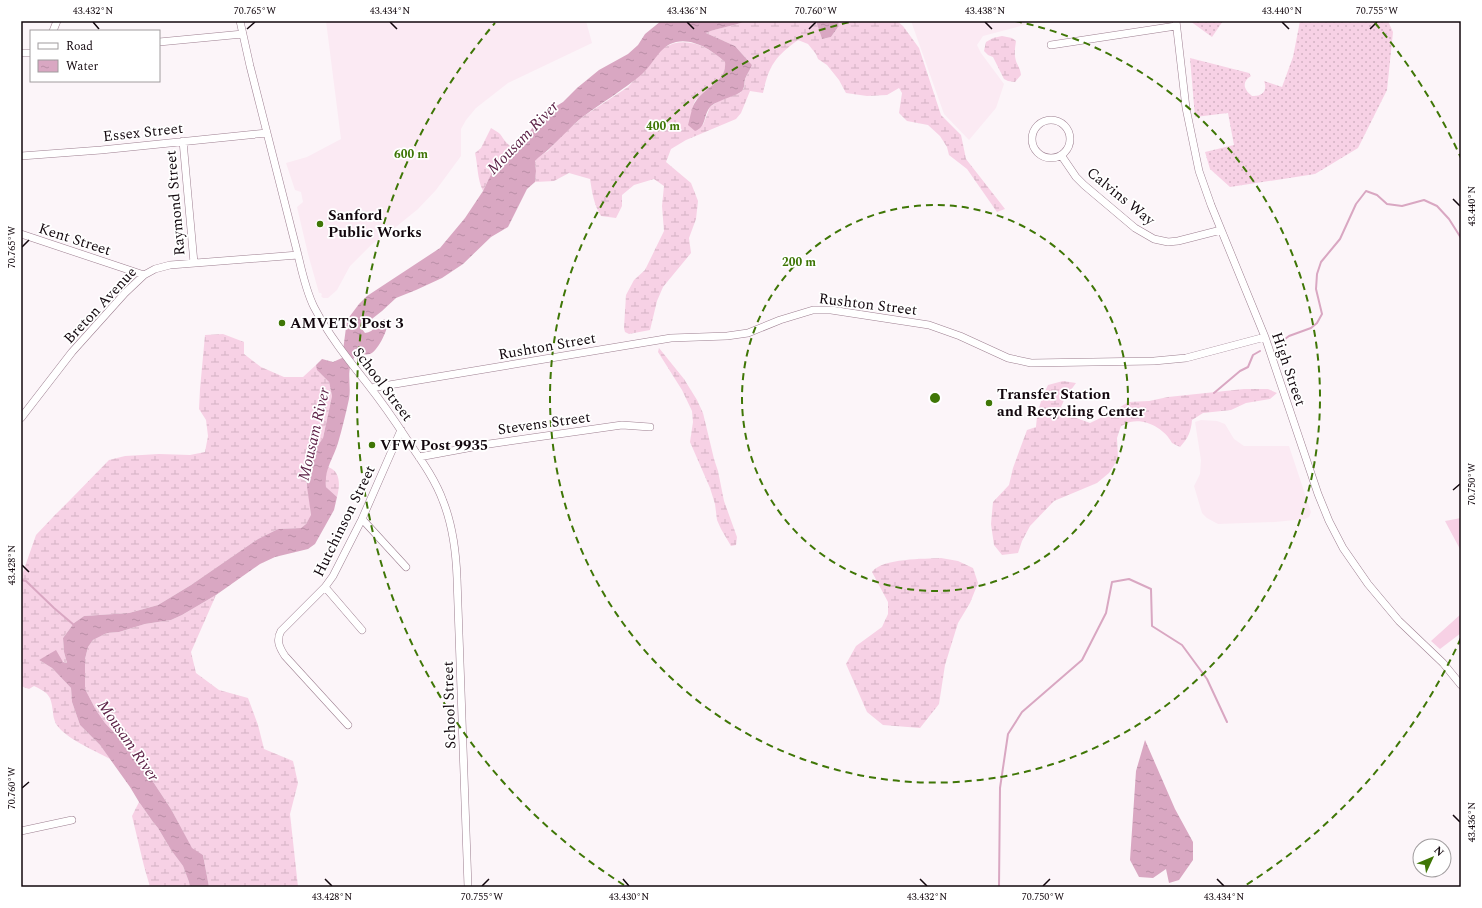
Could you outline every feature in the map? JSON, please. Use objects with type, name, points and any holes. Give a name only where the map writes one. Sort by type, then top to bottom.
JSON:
[{"type":"street","name":"School Street","points":[[240,21],[298,255],[306,285],[314,306],[325,326],[343,352],[371,388],[430,473],[443,500],[451,523],[456,549],[468,887]]},
{"type":"street","points":[[1051,45],[1176,23]]},
{"type":"street","name":"High Street","points":[[1176,23],[1186,108],[1193,149],[1202,180],[1265,337],[1318,494],[1329,522],[1343,548],[1383,603],[1398,621],[1443,664],[1461,685]]},
{"type":"street","points":[[160,42],[242,34]]},
{"type":"street","points":[[1050,120],[1057,121],[1066,128],[1070,135],[1070,143],[1061,155],[1055,157],[1044,156],[1039,153],[1034,146],[1033,135],[1036,128],[1042,122],[1050,120]]},
{"type":"street","name":"Essex Street","points":[[21,156],[267,133]]},
{"type":"street","name":"Raymond Street","points":[[183,141],[194,262]]},
{"type":"street","name":"Calvins Way","points":[[1061,155],[1076,178],[1135,228],[1154,239],[1168,242],[1178,241],[1221,230]]},
{"type":"street","name":"Kent Street","points":[[21,234],[144,275]]},
{"type":"street","name":"Breton Avenue","points":[[21,418],[72,352],[124,294],[144,275],[155,269],[170,265],[298,255]]},
{"type":"street","name":"Rushton Street","points":[[371,388],[476,372],[671,338],[727,336],[748,333],[788,317],[813,310],[831,310],[929,325],[954,333],[1008,358],[1031,363],[1154,361],[1179,359],[1215,352],[1265,337]]},
{"type":"street","name":"Stevens Street","points":[[419,456],[489,444],[622,425],[650,427]]},
{"type":"street","name":"Hutchinson Street","points":[[348,725],[285,656],[278,641],[281,631],[325,587],[345,555],[401,430]]},
{"type":"street","points":[[362,519],[406,567]]},
{"type":"street","points":[[325,587],[362,630]]},
{"type":"street","points":[[21,831],[72,820]]},
{"type":"shaded area","name":"Sanford Public Works","points":[[326,21],[586,21],[592,43],[508,83],[476,108],[461,129],[461,156],[436,190],[418,209],[372,244],[350,266],[337,290],[328,298],[323,298],[321,293],[319,293],[297,207],[303,202],[301,192],[295,190],[286,163],[307,157],[341,139]]},
{"type":"shaded area","points":[[911,21],[1039,21],[983,36],[977,45],[981,53],[1004,84],[996,108],[969,140],[944,114]]},
{"type":"shaded area","points":[[1201,420],[1217,421],[1225,424],[1234,439],[1244,446],[1289,446],[1311,512],[1309,517],[1305,519],[1275,522],[1218,524],[1207,518],[1202,513],[1194,486],[1200,474],[1201,460],[1195,422]]},
{"type":"green space","points":[[745,21],[816,21],[822,39],[831,37],[838,27],[839,21],[897,21],[903,26],[919,48],[941,115],[961,135],[966,159],[1005,209],[997,212],[967,169],[949,155],[947,147],[940,136],[928,125],[907,121],[899,113],[902,93],[899,88],[887,95],[867,96],[846,93],[839,80],[827,65],[818,59],[808,44],[798,40],[774,62],[768,75],[763,93],[750,91],[741,113],[736,119],[686,140],[671,149],[666,162],[691,183],[698,201],[696,219],[689,238],[691,253],[663,287],[657,301],[650,330],[629,334],[625,332],[624,328],[626,295],[634,280],[645,270],[664,231],[662,206],[664,186],[654,179],[634,185],[622,195],[622,206],[616,218],[601,216],[595,203],[590,179],[569,173],[554,181],[535,182],[535,161],[538,157],[548,151],[563,134],[584,116],[628,87],[663,48],[680,42],[688,42],[704,47],[725,62],[723,75],[695,101],[692,113],[703,125],[710,107],[723,98],[740,93],[744,88],[745,79],[752,65],[735,46],[706,33]]},
{"type":"green space","points":[[1190,21],[1223,21],[1212,37]]},
{"type":"green space","points":[[1300,21],[1388,21],[1393,32],[1387,90],[1358,148],[1315,174],[1230,187],[1210,169],[1205,152],[1234,145],[1228,113],[1195,117],[1190,58],[1249,73],[1251,76],[1245,83],[1246,89],[1252,96],[1259,95],[1265,90],[1264,81],[1282,87],[1293,57]]},
{"type":"green space","points":[[1002,36],[1012,38],[1016,41],[1015,58],[1021,75],[1015,82],[1004,79],[993,57],[984,51],[986,42],[993,38]]},
{"type":"green space","points":[[491,128],[500,134],[508,144],[516,149],[506,160],[493,170],[483,191],[475,153],[481,148]]},
{"type":"green space","points":[[223,334],[244,342],[244,354],[261,367],[284,377],[303,377],[316,365],[318,371],[329,382],[332,396],[323,438],[311,455],[306,483],[309,492],[311,516],[306,524],[301,528],[278,529],[258,539],[191,585],[158,605],[129,613],[84,616],[74,623],[63,638],[64,652],[67,663],[48,656],[39,660],[52,668],[71,688],[72,702],[80,725],[100,745],[110,759],[66,735],[55,722],[51,702],[46,693],[34,686],[29,689],[21,686],[21,578],[36,535],[109,460],[125,456],[159,454],[190,455],[205,452],[208,436],[206,420],[199,409],[205,335]]},
{"type":"green space","points":[[659,348],[684,379],[703,413],[724,501],[737,537],[736,545],[731,546],[717,520],[715,504],[710,488],[690,442],[693,422],[692,411],[682,390],[658,352]]},
{"type":"green space","points":[[1063,381],[1076,383],[1065,398],[1061,407],[1071,416],[1090,423],[1113,412],[1128,402],[1149,401],[1168,397],[1244,389],[1268,389],[1277,393],[1270,399],[1246,403],[1231,410],[1203,413],[1192,420],[1189,435],[1180,447],[1172,443],[1160,429],[1148,423],[1136,421],[1121,426],[1117,438],[1118,459],[1109,473],[1097,483],[1054,501],[1030,526],[1022,541],[1018,553],[1002,555],[994,545],[991,524],[993,502],[1009,485],[1013,468],[1027,430],[1036,427],[1040,405],[1048,385]]},
{"type":"green space","points":[[328,467],[337,475],[339,488],[337,497],[326,487],[325,479]]},
{"type":"green space","points":[[1461,518],[1461,551],[1445,521]]},
{"type":"green space","points":[[941,558],[958,561],[973,568],[978,583],[970,603],[958,623],[945,665],[939,704],[920,728],[883,725],[867,712],[846,664],[856,646],[882,627],[888,614],[888,602],[872,572],[877,567],[894,562],[915,559]]},
{"type":"green space","points":[[216,595],[191,652],[196,673],[219,690],[248,698],[258,725],[264,749],[293,761],[298,783],[290,814],[298,887],[209,887],[203,855],[192,849],[171,809],[148,774],[124,743],[105,723],[85,689],[85,659],[88,647],[93,640],[107,633],[119,632],[145,624],[171,620]]},
{"type":"green space","points":[[1461,614],[1461,633],[1440,649],[1431,641]]},
{"type":"green space","points":[[139,802],[183,866],[190,887],[150,887],[132,816]]},
{"type":"water","points":[[661,21],[745,21],[706,33],[735,46],[752,65],[745,79],[742,91],[711,106],[701,127],[695,131],[688,125],[693,106],[700,96],[723,74],[725,62],[703,46],[690,42],[676,42],[665,47],[646,71],[579,120],[535,161],[535,182],[527,189],[508,227],[491,237],[463,264],[442,278],[396,298],[362,329],[365,333],[371,331],[384,319],[388,323],[384,336],[376,349],[370,354],[357,354],[351,365],[349,376],[350,393],[344,421],[338,443],[326,475],[326,487],[337,497],[334,510],[315,544],[308,549],[275,557],[260,564],[216,595],[171,620],[145,624],[119,632],[107,633],[93,640],[88,647],[85,659],[85,689],[96,710],[105,723],[124,743],[148,774],[171,809],[192,848],[203,855],[209,887],[190,887],[183,866],[171,850],[158,828],[100,745],[80,725],[72,702],[71,688],[52,668],[39,660],[56,650],[63,662],[67,663],[64,652],[63,638],[74,623],[84,616],[129,613],[158,605],[191,585],[258,539],[278,529],[301,528],[306,524],[311,515],[305,472],[311,455],[323,438],[332,396],[329,382],[317,370],[316,365],[322,359],[333,362],[342,358],[347,320],[367,296],[440,248],[465,218],[483,191],[493,170],[506,160],[527,136],[540,116],[563,102],[599,70],[628,54],[638,45],[645,34]]},
{"type":"water","points":[[816,21],[839,21],[838,27],[831,37],[822,39]]},
{"type":"water","points":[[1145,740],[1175,809],[1193,842],[1193,860],[1179,880],[1169,883],[1166,869],[1153,878],[1139,877],[1130,860],[1136,771]]},
{"type":"waterway","points":[[1277,345],[1289,336],[1311,328],[1317,323],[1322,314],[1316,289],[1317,274],[1321,262],[1340,239],[1356,204],[1366,191],[1377,195],[1387,204],[1402,206],[1424,200],[1437,206],[1449,219],[1461,238]]},
{"type":"waterway","points":[[1214,393],[1240,371],[1248,367],[1253,355],[1260,351]]},
{"type":"waterway","points":[[999,887],[1000,788],[1008,734],[1022,712],[1082,660],[1106,613],[1112,582],[1129,579],[1151,589],[1152,626],[1182,645],[1207,679],[1227,722]]},
{"type":"waterway","points":[[21,580],[26,581],[74,625]]},
{"type":"place","name":"Sanford Public Works","points":[[320,224]]},
{"type":"place","name":"AMVETS Post 3","points":[[282,323]]},
{"type":"place","name":"Transfer Station and Recycling Center","points":[[989,403]]},
{"type":"place","name":"VFW Post 9935","points":[[372,445]]},
{"type":"water label","name":"Mousam River","points":[[522,137]]},
{"type":"water label","name":"Mousam River","points":[[313,434]]},
{"type":"water label","name":"Mousam River","points":[[129,740]]}]
